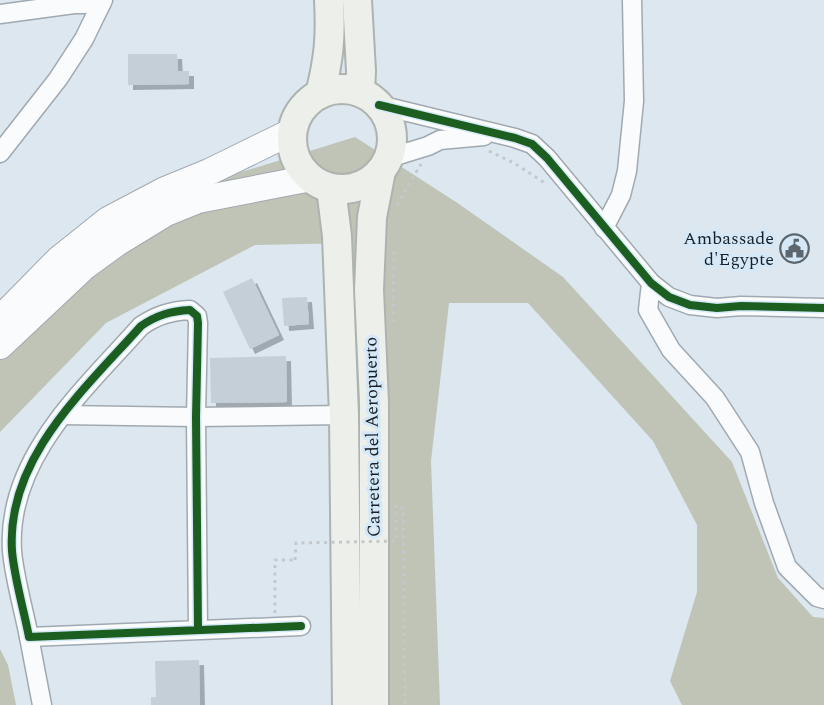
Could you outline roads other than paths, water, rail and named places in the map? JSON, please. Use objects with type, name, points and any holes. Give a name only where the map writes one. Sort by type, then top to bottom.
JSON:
[{"type":"main road","points":[[320,94],[326,71],[331,33],[329,0]]},
{"type":"main road","points":[[0,346],[84,267],[165,213],[198,200],[321,183],[349,189],[367,183],[385,164],[392,147],[390,125],[370,99],[361,71],[357,0]]},
{"type":"main road","points":[[321,183],[302,169],[296,157],[293,131],[302,109],[320,94],[340,89],[370,99]]},
{"type":"main road","points":[[0,319],[58,260],[108,220],[165,190],[209,172],[293,131]]},
{"type":"main road","name":"Carretera del Aeropuerto","points":[[347,705],[360,644],[374,403],[369,280],[372,217],[385,164]]},
{"type":"main road","name":"Carretera del Aeropuerto","points":[[321,183],[337,236],[344,414],[360,644],[374,705]]},
{"type":"street","points":[[604,228],[621,195],[627,171],[634,101],[632,0]]},
{"type":"street","points":[[0,14],[102,2]]},
{"type":"street","points":[[0,153],[58,79],[84,39],[102,2]]},
{"type":"street","points":[[370,99],[532,144],[553,165],[651,283],[669,297],[690,305],[717,308],[741,306],[824,308]]},
{"type":"street","points":[[385,164],[440,140],[498,135]]},
{"type":"street","points":[[651,283],[648,310],[671,350],[715,398],[750,452],[764,503],[787,567],[817,597],[824,599]]},
{"type":"street","points":[[42,705],[12,551],[14,520],[28,467],[62,415],[141,326],[164,314],[190,310],[197,316],[198,323],[196,417],[198,630]]},
{"type":"street","points":[[62,415],[196,417],[344,414]]},
{"type":"street","points":[[29,637],[301,626]]},
{"type":"place","name":"Ambassade d'Egypte","points":[[795,248]]}]
